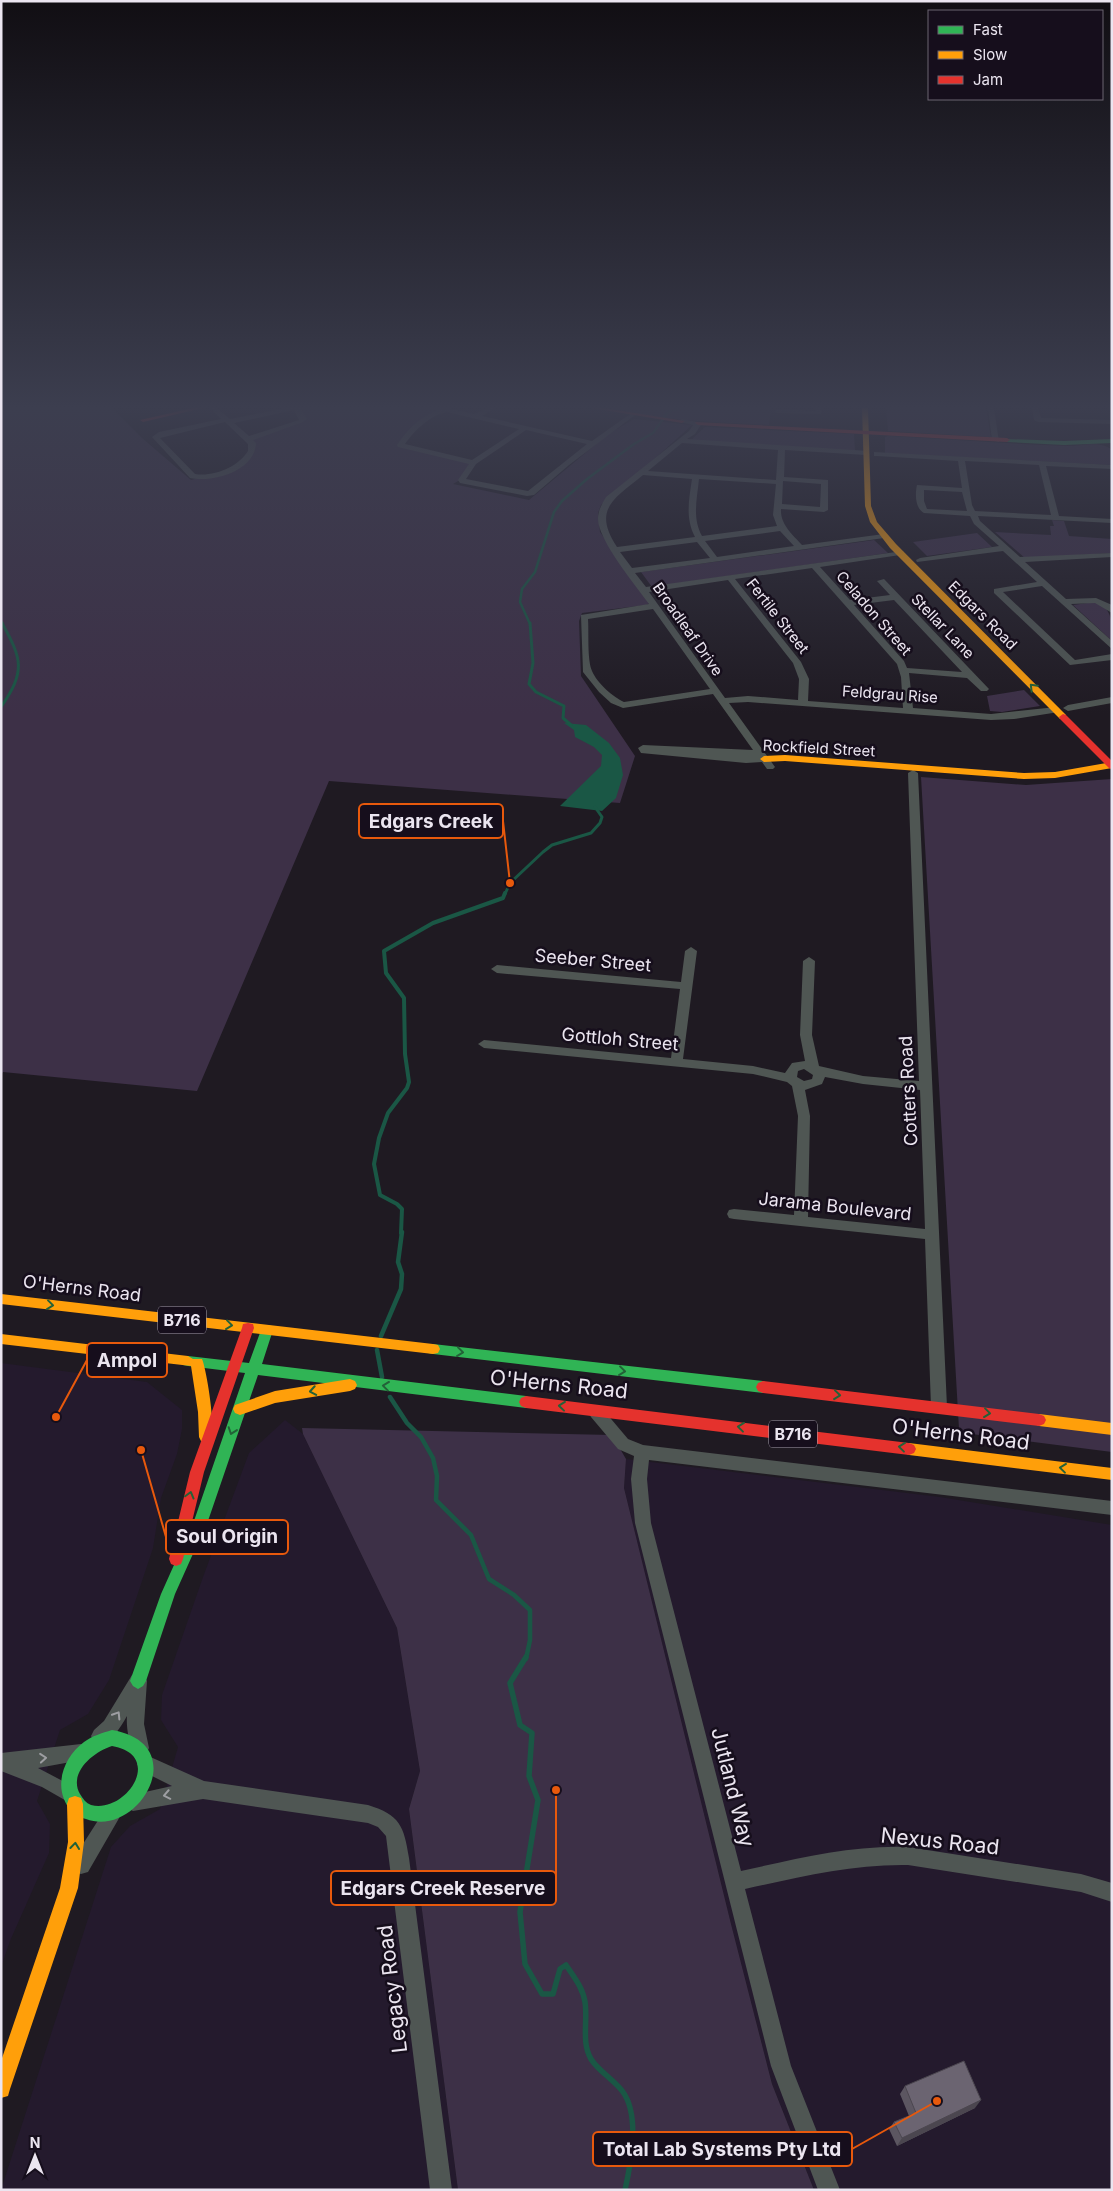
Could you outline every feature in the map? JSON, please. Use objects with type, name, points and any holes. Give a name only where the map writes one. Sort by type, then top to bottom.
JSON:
[{"type":"main road","name":"Edgars Road","points":[[870,510],[874,522],[884,536],[910,557],[1112,751]]},
{"type":"main road","name":"Edgars Road","points":[[880,510],[910,557],[1111,767]]},
{"type":"main road","points":[[1056,710],[1068,708]]},
{"type":"main road","name":"Rockfield Street","points":[[765,761],[785,758],[913,771],[1030,776],[1055,775],[1111,767]]},
{"type":"main road","name":"O'Herns Road","points":[[1,1299],[939,1407],[1112,1429]]},
{"type":"main road","points":[[168,1594],[184,1519],[197,1472],[248,1328]]},
{"type":"main road","points":[[138,1681],[168,1594],[202,1518],[267,1330]]},
{"type":"main road","name":"O'Herns Road","points":[[1,1339],[1112,1474]]},
{"type":"main road","points":[[197,1363],[205,1412],[207,1446]]},
{"type":"main road","points":[[240,1409],[275,1397],[361,1383]]},
{"type":"main road","points":[[1,2089],[69,1888],[76,1842],[73,1799],[69,1783],[71,1772],[87,1749],[112,1738],[123,1738],[132,1742],[143,1756],[143,1784],[130,1803],[114,1812],[92,1814],[83,1810],[73,1799]]},
{"type":"street","name":"Broadleaf Drive","points":[[603,510],[602,528],[615,550],[765,761]]},
{"type":"street","points":[[691,510],[690,517],[693,528],[699,539],[716,560]]},
{"type":"street","points":[[777,510],[778,519],[782,528],[800,548]]},
{"type":"street","points":[[924,510],[1112,521]]},
{"type":"street","points":[[1053,510],[1055,518]]},
{"type":"street","points":[[971,512],[981,526],[1004,548],[1112,646]]},
{"type":"street","points":[[615,550],[782,528]]},
{"type":"street","points":[[631,572],[884,536]]},
{"type":"street","points":[[644,590],[815,566],[1004,548]]},
{"type":"street","points":[[1019,560],[1112,555]]},
{"type":"street","name":"Celadon Street","points":[[815,566],[898,659],[904,670],[907,683],[908,710]]},
{"type":"street","name":"Fertile Street","points":[[730,578],[801,668],[804,679],[803,703]]},
{"type":"street","name":"Stellar Lane","points":[[881,581],[984,690]]},
{"type":"street","points":[[1044,584],[997,591],[1073,663],[1112,657]]},
{"type":"street","name":"Stellar Lane","points":[[848,603],[896,597]]},
{"type":"street","points":[[1063,602],[1100,600],[1112,610]]},
{"type":"street","points":[[654,606],[584,617],[586,664],[593,681],[614,701],[623,705],[714,691]]},
{"type":"street","name":"Stellar Lane","points":[[904,670],[970,675]]},
{"type":"street","name":"Feldgrau Rise","points":[[722,702],[748,699],[1002,717],[1056,710]]},
{"type":"street","points":[[1068,708],[1112,700]]},
{"type":"street","name":"Rockfield Street","points":[[688,753],[765,761]]},
{"type":"street","name":"Cotters Road","points":[[913,771],[939,1407]]},
{"type":"street","points":[[677,1062],[691,951]]},
{"type":"street","points":[[804,1116],[794,1075],[806,1035],[809,961]]},
{"type":"street","name":"Seeber Street","points":[[497,969],[686,986]]},
{"type":"street","points":[[801,1221],[804,1116],[815,1076],[806,1035]]},
{"type":"street","name":"Gottloh Street","points":[[484,1044],[794,1075]]},
{"type":"street","points":[[794,1075],[805,1065],[815,1076]]},
{"type":"street","points":[[794,1075],[925,1086]]},
{"type":"street","name":"Jarama Boulevard","points":[[734,1214],[933,1235]]},
{"type":"street","points":[[594,1410],[623,1444],[642,1452],[1112,1508]]},
{"type":"street","name":"Jutland Way","points":[[642,1452],[639,1479],[643,1523],[733,1882],[781,2066],[829,2190]]},
{"type":"street","points":[[2,1762],[57,1757],[87,1749],[110,1727],[138,1681]]},
{"type":"street","points":[[138,1681],[135,1724],[143,1756]]},
{"type":"street","name":"Legacy Road","points":[[143,1756],[167,1775],[204,1790],[368,1814],[380,1818],[393,1827],[400,1858],[441,2190]]},
{"type":"street","points":[[2,1762],[48,1781],[73,1799]]},
{"type":"street","name":"Legacy Road","points":[[130,1803],[204,1790]]},
{"type":"street","points":[[69,1888],[85,1858],[114,1812]]},
{"type":"street","name":"Nexus Road","points":[[733,1882],[853,1858],[889,1854],[1081,1883],[1112,1893]]},
{"type":"shaded area","points":[[1,510],[599,510],[600,532],[650,603],[582,613],[579,621],[581,676],[635,756],[620,803],[329,781],[197,1091],[3,1072],[1,1075]]},
{"type":"shaded area","points":[[1052,520],[1064,521],[1069,536],[1112,539],[1112,553],[1025,558],[995,532],[1051,535],[1050,526],[1054,526]]},
{"type":"shaded area","points":[[977,533],[992,547],[927,556],[913,542]]},
{"type":"shaded area","points":[[874,540],[888,553],[652,587],[641,572]]},
{"type":"shaded area","points":[[1095,602],[1108,612],[1111,622],[1112,641],[1073,605]]},
{"type":"shaded area","points":[[1024,690],[1040,706],[1002,712],[990,711],[987,696]]},
{"type":"shaded area","points":[[564,723],[586,725],[609,743],[620,758],[623,775],[616,798],[602,811],[560,806],[601,766],[602,755],[594,747],[575,737],[574,730]]},
{"type":"shaded area","points":[[921,777],[1026,785],[1112,779],[1112,1452],[964,1433],[959,1429]]},
{"type":"shaded area","points":[[1,1363],[147,1382],[182,1410],[182,1429],[177,1454],[161,1498],[153,1548],[109,1680],[88,1714],[60,1730],[37,1801],[50,1824],[49,1853],[10,1941],[1,1967]]},
{"type":"shaded area","points":[[285,1420],[303,1434],[397,1628],[420,1771],[409,1809],[458,2190],[1,2190],[111,1847],[130,1826],[160,1809],[178,1747],[161,1720],[162,1695],[203,1577],[249,1453]]},
{"type":"shaded area","points":[[302,1428],[612,1435],[626,1459],[624,1488],[772,2084],[814,2190],[458,2190],[409,1809],[420,1771],[397,1628],[303,1434]]},
{"type":"shaded area","points":[[626,1459],[940,1497],[1112,1525],[1112,2190],[814,2190],[772,2084],[624,1488]]},
{"type":"building","points":[[964,2061],[981,2100],[902,2138],[894,2122],[916,2113],[905,2086]]},
{"type":"waterway","points":[[530,624],[520,602],[522,589],[535,572],[555,510]]},
{"type":"waterway","points":[[1,707],[15,684],[18,674],[17,656],[14,646],[2,623]]},
{"type":"waterway","points":[[530,623],[533,663],[529,684],[536,692],[564,706],[563,718],[571,725]]},
{"type":"waterway","points":[[505,894],[510,883],[552,845],[591,833],[600,823],[602,817],[595,807]]},
{"type":"waterway","points":[[401,1233],[402,1209],[397,1204],[380,1195],[374,1164],[379,1138],[388,1113],[407,1088],[409,1082],[405,1054],[404,998],[386,973],[384,951],[433,923],[503,898],[505,893]]},
{"type":"waterway","points":[[381,1336],[401,1289],[402,1274],[398,1262],[402,1232]]},
{"type":"waterway","points":[[377,1350],[382,1377]]},
{"type":"waterway","points":[[390,1397],[407,1423],[421,1437],[433,1458],[437,1476],[436,1500],[471,1535],[489,1579],[514,1595],[530,1610],[530,1640],[526,1659]]},
{"type":"waterway","points":[[526,1657],[510,1683],[520,1725],[532,1733],[529,1776],[538,1800],[520,1912],[525,1964],[542,1994],[553,1994],[560,1969],[566,1965],[582,1992],[586,2009],[585,2039],[588,2052],[594,2064],[623,2092],[631,2114],[633,2140],[625,2190]]},
{"type":"traffic: fast","points":[[138,1681],[168,1594],[202,1518],[267,1330]]},
{"type":"traffic: fast","points":[[433,1349],[763,1387]]},
{"type":"traffic: fast","points":[[188,1361],[526,1402]]},
{"type":"traffic: fast","points":[[112,1738],[129,1742],[141,1751],[146,1762],[145,1774],[141,1786],[123,1807],[112,1813],[99,1814],[88,1812],[78,1806],[71,1796],[70,1774],[75,1764],[91,1747],[101,1741],[112,1738]]},
{"type":"traffic: slow","points":[[870,510],[874,522],[893,546],[1063,717]]},
{"type":"traffic: slow","points":[[764,759],[785,758],[1024,776],[1055,775],[1112,765]]},
{"type":"traffic: slow","points":[[1,1299],[433,1349]]},
{"type":"traffic: slow","points":[[1,1339],[188,1361]]},
{"type":"traffic: slow","points":[[197,1363],[205,1412],[206,1437]]},
{"type":"traffic: slow","points":[[240,1409],[275,1397],[350,1385]]},
{"type":"traffic: slow","points":[[1039,1420],[1112,1429]]},
{"type":"traffic: slow","points":[[909,1449],[1112,1474]]},
{"type":"traffic: slow","points":[[1,2089],[69,1888],[76,1842],[75,1804]]},
{"type":"traffic: jam","points":[[1063,717],[1112,766]]},
{"type":"traffic: jam","points":[[176,1559],[197,1472],[248,1328]]},
{"type":"traffic: jam","points":[[763,1387],[1039,1420]]},
{"type":"traffic: jam","points":[[526,1402],[909,1449]]},
{"type":"place","name":"Edgars Creek","points":[[510,883]]},
{"type":"place","name":"Ampol","points":[[56,1417]]},
{"type":"place","name":"Soul Origin","points":[[141,1450]]},
{"type":"place","name":"Edgars Creek Reserve","points":[[556,1790]]},
{"type":"place","name":"Total Lab Systems Pty Ltd","points":[[937,2101]]}]
